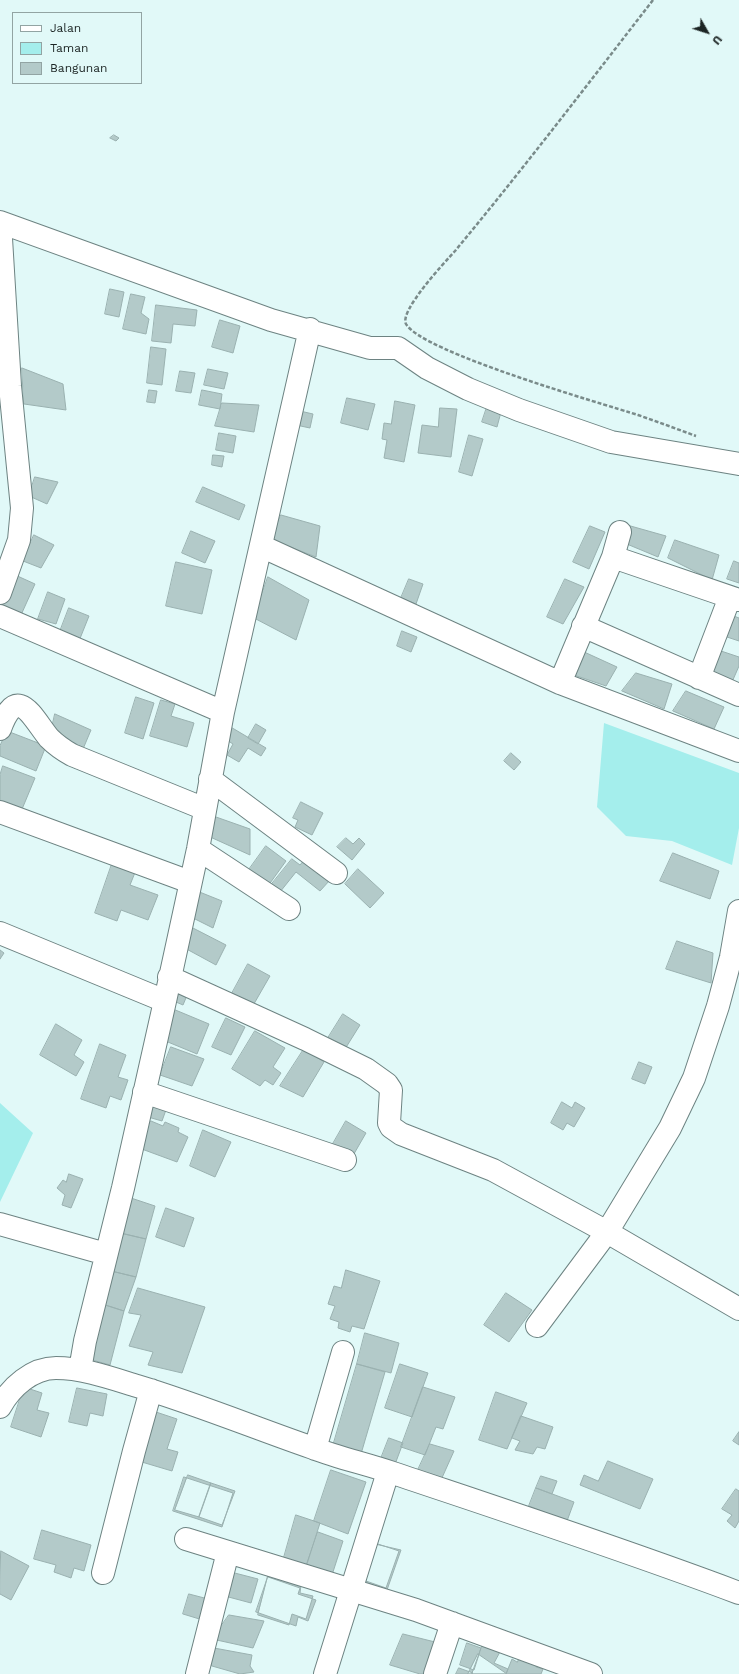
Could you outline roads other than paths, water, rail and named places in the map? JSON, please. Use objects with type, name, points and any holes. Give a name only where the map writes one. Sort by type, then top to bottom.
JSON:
[{"type":"street","points":[[0,593],[19,540],[22,508],[10,386],[0,222],[271,320],[370,348],[398,348],[427,368],[468,389],[519,410],[612,442],[739,464]]},
{"type":"street","points":[[80,1370],[165,1001],[198,849],[223,712],[310,330]]},
{"type":"street","points":[[560,684],[613,557],[620,532]]},
{"type":"street","points":[[261,546],[560,684],[739,751]]},
{"type":"street","points":[[613,557],[734,599],[700,678]]},
{"type":"street","points":[[0,616],[223,712]]},
{"type":"street","points":[[583,626],[739,695]]},
{"type":"street","points":[[0,729],[9,710],[14,706],[21,706],[30,711],[52,741],[72,755],[205,809]]},
{"type":"street","points":[[210,779],[336,873]]},
{"type":"street","points":[[0,812],[190,882]]},
{"type":"street","points":[[198,849],[289,909]]},
{"type":"street","points":[[537,1326],[607,1232],[670,1128],[694,1078],[718,1006],[731,957],[739,911]]},
{"type":"street","points":[[0,933],[165,1001]]},
{"type":"street","points":[[169,977],[305,1039],[366,1069],[386,1084],[391,1090],[389,1123],[395,1130],[411,1140],[473,1161],[493,1170],[607,1232],[738,1307]]},
{"type":"street","points":[[144,1092],[345,1160]]},
{"type":"street","points":[[0,1224],[106,1254]]},
{"type":"street","points":[[315,1449],[343,1352]]},
{"type":"street","points":[[0,1407],[16,1387],[30,1374],[40,1370],[56,1368],[80,1370],[151,1390],[315,1449],[584,1538],[736,1585]]},
{"type":"street","points":[[103,1573],[151,1390]]},
{"type":"street","points":[[326,1674],[388,1472]]},
{"type":"street","points":[[186,1539],[452,1623],[591,1674]]},
{"type":"street","points":[[197,1674],[228,1552]]},
{"type":"street","points":[[435,1674],[452,1623]]}]
